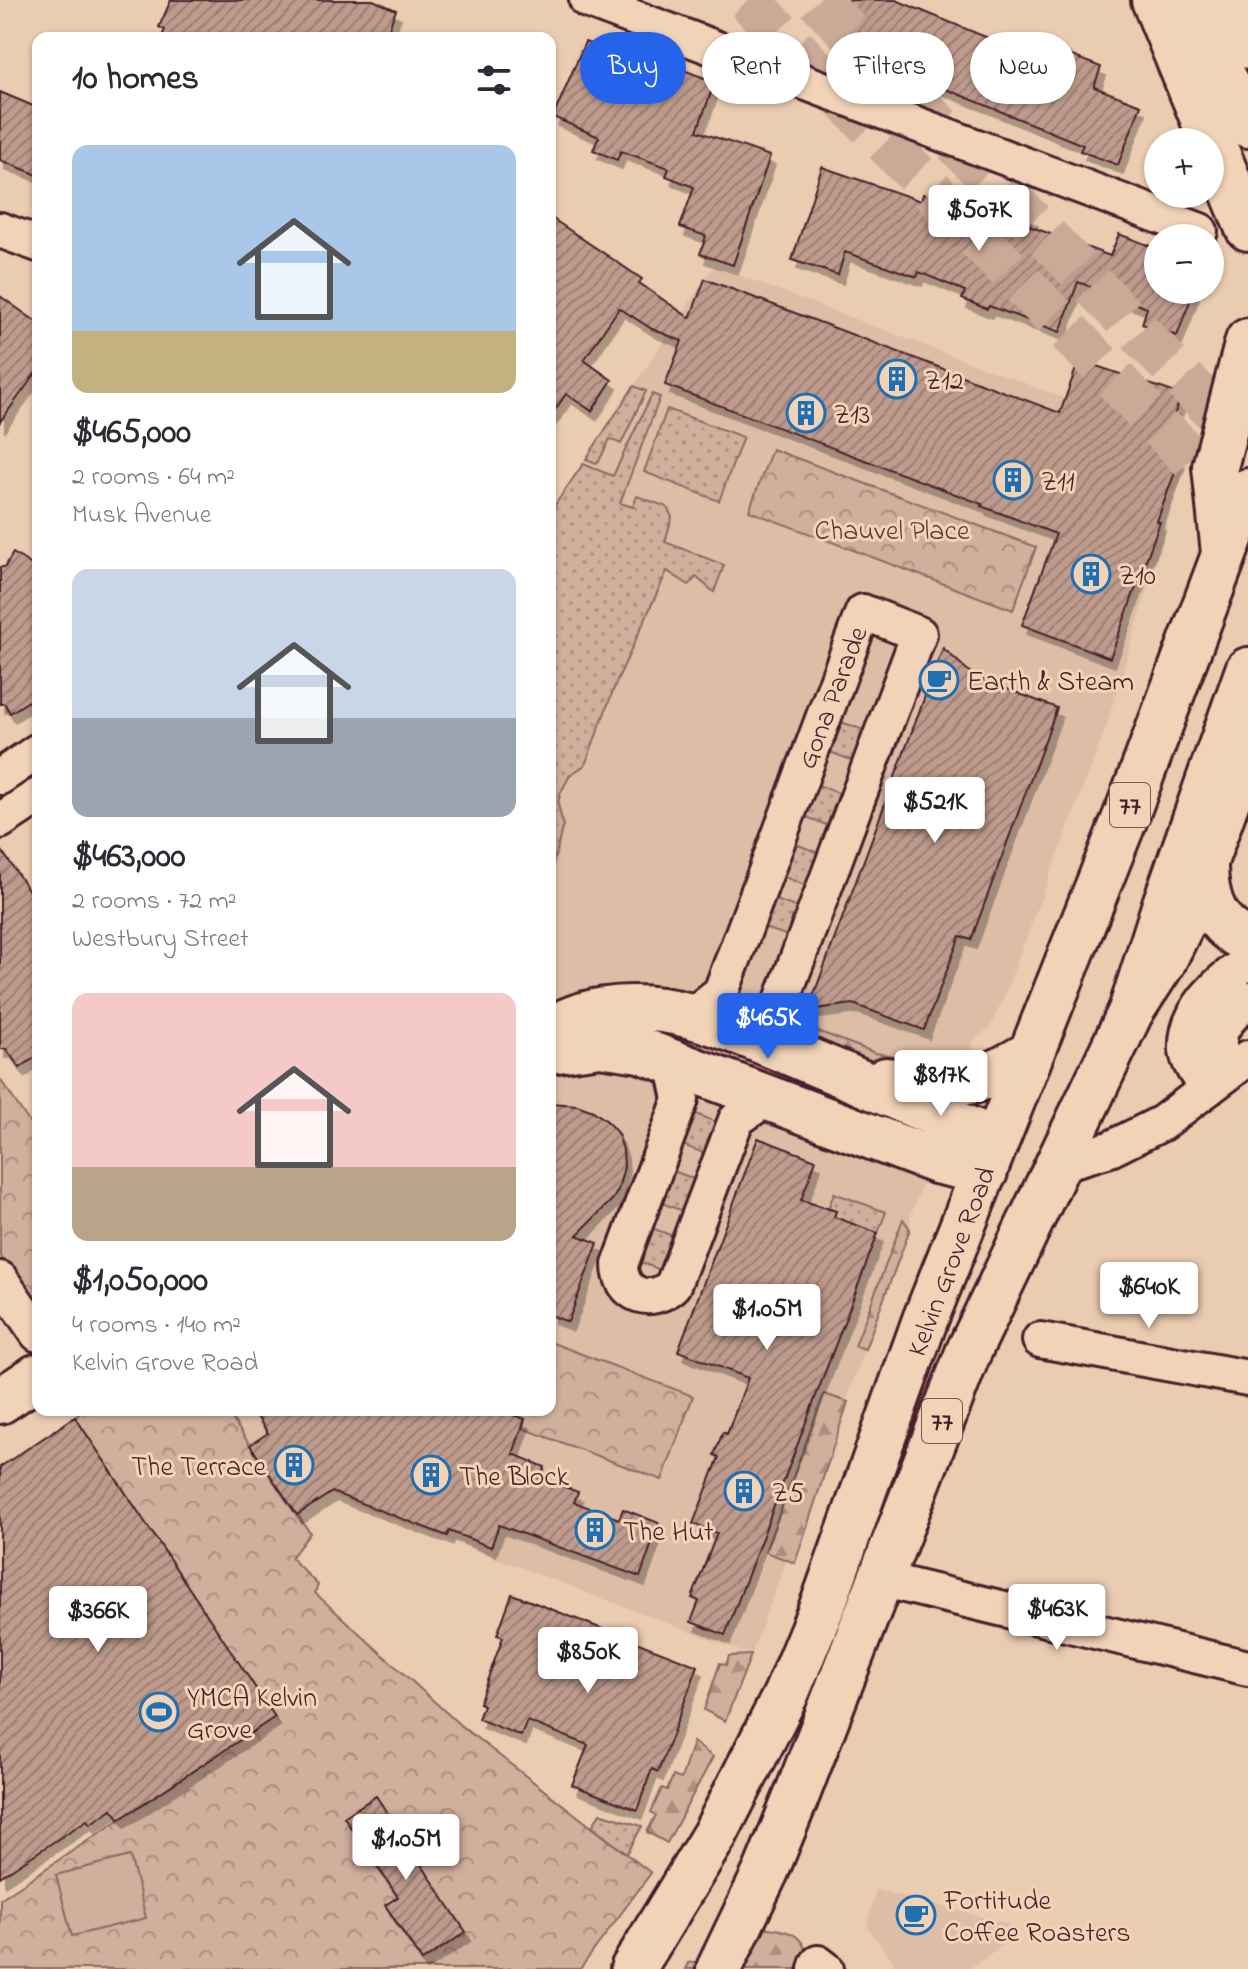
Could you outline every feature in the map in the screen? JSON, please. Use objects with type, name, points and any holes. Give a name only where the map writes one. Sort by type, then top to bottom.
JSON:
[{"type":"main road","points":[[1154,0],[1248,228]]},
{"type":"main road","points":[[1182,0],[1248,125]]},
{"type":"main road","points":[[1225,0],[1248,46]]},
{"type":"main road","points":[[1224,553],[1215,467],[1248,341]]},
{"type":"main road","name":"Kelvin Grove Road","points":[[633,1969],[715,1834],[786,1694],[824,1602],[925,1320],[1129,808],[1248,491]]},
{"type":"main road","name":"Kelvin Grove Road","points":[[719,1969],[766,1871],[968,1353],[1131,1011],[1165,904],[1248,670]]},
{"type":"main road","points":[[1131,1011],[1175,939],[1205,868],[1248,743]]},
{"type":"main road","points":[[1205,868],[1212,910],[1227,928],[1248,940]]},
{"type":"main road","points":[[556,1027],[575,1017],[617,1008],[651,1009],[691,1016],[836,1072],[990,1156]]},
{"type":"main road","points":[[556,1050],[586,1044],[611,1044],[640,1050],[936,1161],[990,1156],[1059,1164]]},
{"type":"main road","points":[[836,1072],[907,1083],[956,1084],[984,1078],[1030,1054]]},
{"type":"main road","points":[[0,1401],[32,1380]]},
{"type":"street","points":[[587,0],[1181,224]]},
{"type":"street","points":[[0,230],[32,242]]},
{"type":"street","name":"Gona Parade","points":[[691,1016],[721,992],[863,612],[919,634],[778,1011],[785,1051]]},
{"type":"street","points":[[0,777],[32,755]]},
{"type":"street","points":[[0,821],[32,800]]},
{"type":"street","points":[[1226,1074],[1188,1056],[1188,1043],[1195,1017],[1205,998],[1248,962]]},
{"type":"street","points":[[1226,1074],[1218,1047],[1220,1031],[1227,1019],[1248,1000]]},
{"type":"street","points":[[673,1062],[681,1099],[620,1265],[624,1283],[639,1296],[658,1296],[673,1285],[736,1120],[767,1098]]},
{"type":"street","points":[[1059,1164],[1110,1149],[1134,1138],[1171,1117],[1226,1074]]},
{"type":"street","points":[[0,1279],[32,1325]]},
{"type":"street","points":[[1040,1340],[1248,1378]]},
{"type":"street","points":[[880,1579],[1248,1668]]},
{"type":"shaded area","points":[[714,266],[1191,446],[1104,733],[1001,1004],[989,1028],[974,1041],[910,1217],[910,1229],[751,1655],[328,1494],[297,1515],[230,1416],[556,1416],[556,503]]},
{"type":"shaded area","points":[[876,1890],[1006,1923],[1015,1936],[969,1969],[898,1969],[867,1926]]},
{"type":"green space","points":[[634,386],[646,391],[621,444],[610,439],[599,461],[596,463],[586,459]]},
{"type":"green space","points":[[652,394],[660,397],[620,503],[633,507],[637,496],[667,507],[672,517],[665,542],[724,565],[714,592],[696,577],[689,585],[667,571],[616,683],[585,765],[570,775],[560,794],[558,804],[563,825],[556,853],[556,503],[583,464],[613,476]]},
{"type":"green space","points":[[667,409],[743,437],[719,501],[644,472]]},
{"type":"green space","name":"Chauvel Place","points":[[772,449],[1036,547],[1013,610],[749,511]]},
{"type":"green space","points":[[841,722],[864,730],[853,761],[830,752]]},
{"type":"green space","points":[[818,785],[841,794],[829,826],[806,817]]},
{"type":"green space","points":[[796,844],[819,853],[807,886],[784,877]]},
{"type":"green space","points":[[776,900],[798,908],[788,936],[765,928]]},
{"type":"green space","points":[[815,1030],[875,1053],[920,1060],[919,1069],[890,1065],[848,1053],[809,1034]]},
{"type":"green space","points":[[0,1079],[32,1126],[32,1302],[0,1255]]},
{"type":"green space","points":[[684,1109],[726,1126],[714,1157],[672,1141]]},
{"type":"green space","points":[[671,1170],[697,1180],[685,1212],[659,1202]]},
{"type":"green space","points":[[834,1193],[886,1212],[878,1233],[834,1217],[836,1211],[828,1209]]},
{"type":"green space","points":[[903,1219],[910,1229],[865,1349],[855,1346]]},
{"type":"green space","points":[[641,1224],[684,1240],[671,1274],[629,1258]]},
{"type":"green space","points":[[556,1344],[693,1396],[662,1480],[522,1428],[525,1419],[519,1417],[556,1416]]},
{"type":"green space","points":[[824,1394],[848,1402],[795,1563],[765,1552]]},
{"type":"green space","points":[[230,1416],[310,1533],[291,1558],[318,1585],[315,1593],[460,1725],[651,1873],[580,1969],[0,1969],[0,1899],[274,1717],[75,1417]]},
{"type":"green space","points":[[751,1655],[725,1721],[704,1710],[720,1663],[726,1665],[729,1656]]},
{"type":"green space","points":[[693,1742],[713,1757],[667,1843],[647,1832],[656,1815],[651,1812],[662,1788],[667,1790],[673,1776],[681,1779]]},
{"type":"green space","points":[[600,1813],[642,1826],[627,1854],[592,1827]]},
{"type":"green space","points":[[130,1856],[146,1918],[72,1936],[56,1875]]},
{"type":"green space","points":[[760,1927],[796,1936],[805,1948],[808,1969],[685,1969],[688,1963],[701,1961]]},
{"type":"building","points":[[171,0],[373,0],[396,10],[387,32],[164,32],[159,27]]},
{"type":"building","points":[[848,0],[896,0],[973,32],[970,32],[970,99],[954,92],[954,32],[837,32]]},
{"type":"building","points":[[580,54],[580,104],[686,104],[686,71],[702,77],[702,104],[707,104],[697,131],[770,156],[733,265],[700,254],[706,236],[680,227],[694,187],[666,176],[669,168],[621,151],[617,160],[593,150],[599,137],[556,118],[556,110]]},
{"type":"building","points":[[1076,58],[1101,67],[1094,87],[1141,105],[1118,165],[1080,151],[1083,145],[982,104],[1076,104]]},
{"type":"building","points":[[0,92],[32,105],[32,173],[0,160]]},
{"type":"building","points":[[822,167],[921,201],[923,194],[983,215],[989,199],[1033,217],[1029,226],[1110,256],[1119,234],[1144,244],[1144,304],[1189,304],[1177,336],[1142,324],[1147,308],[1078,282],[1060,332],[962,299],[965,291],[919,272],[917,277],[845,252],[838,275],[792,260]]},
{"type":"building","points":[[556,221],[642,279],[639,283],[690,318],[705,279],[1060,413],[1079,360],[1182,395],[1175,413],[1179,415],[1165,453],[1180,458],[1110,658],[1022,625],[1056,534],[665,385],[682,341],[652,329],[619,308],[584,360],[612,380],[592,411],[566,394],[556,408]]},
{"type":"building","points":[[0,296],[32,319],[32,378],[0,422]]},
{"type":"building","points":[[13,553],[32,565],[32,699],[10,713],[5,704],[0,704],[0,567],[5,567]]},
{"type":"building","points":[[943,648],[975,677],[1057,708],[971,940],[960,936],[924,1030],[853,1004],[808,1010]]},
{"type":"building","points":[[0,848],[32,895],[32,1059],[20,1068],[6,1049],[0,1049]]},
{"type":"building","points":[[556,1103],[577,1105],[607,1121],[618,1134],[624,1167],[613,1199],[577,1235],[598,1243],[568,1322],[556,1317]]},
{"type":"building","points":[[758,1138],[816,1160],[801,1200],[836,1211],[834,1217],[878,1233],[725,1635],[691,1622],[699,1601],[692,1598],[717,1533],[693,1524],[719,1457],[714,1455],[723,1432],[727,1434],[748,1378],[678,1351]]},
{"type":"building","points":[[257,1416],[516,1416],[525,1419],[513,1454],[545,1467],[541,1478],[578,1492],[574,1502],[619,1519],[623,1509],[659,1523],[640,1577],[499,1525],[491,1547],[449,1531],[447,1536],[332,1492],[297,1515],[250,1445],[268,1433]]},
{"type":"building","points":[[75,1417],[275,1717],[120,1819],[112,1809],[90,1824],[87,1820],[0,1877],[0,1467]]},
{"type":"building","points":[[512,1594],[698,1666],[658,1772],[652,1769],[637,1810],[572,1785],[588,1745],[527,1721],[521,1736],[478,1719],[483,1705],[479,1703],[503,1637],[497,1635]]},
{"type":"building","points":[[376,1796],[466,1932],[422,1961],[385,1905],[398,1897],[344,1817]]},
{"type":"tunnel","points":[[748,0],[1235,504]]},
{"type":"tunnel","points":[[818,0],[1248,446]]},
{"type":"place","name":"Z12","points":[[897,379]]},
{"type":"place","name":"Z13","points":[[806,413]]},
{"type":"place","name":"Z11","points":[[1013,480]]},
{"type":"place","name":"Z10","points":[[1091,574]]},
{"type":"place","name":"Earth & Steam","points":[[939,680]]},
{"type":"place","name":"The Terrace","points":[[294,1465]]},
{"type":"place","name":"The Block","points":[[431,1475]]},
{"type":"place","name":"Z5","points":[[744,1491]]},
{"type":"place","name":"The Hut","points":[[595,1530]]},
{"type":"place","name":"YMCA Kelvin Grove","points":[[159,1712]]},
{"type":"place","name":"Fortitude Coffee Roasters","points":[[916,1915]]}]
